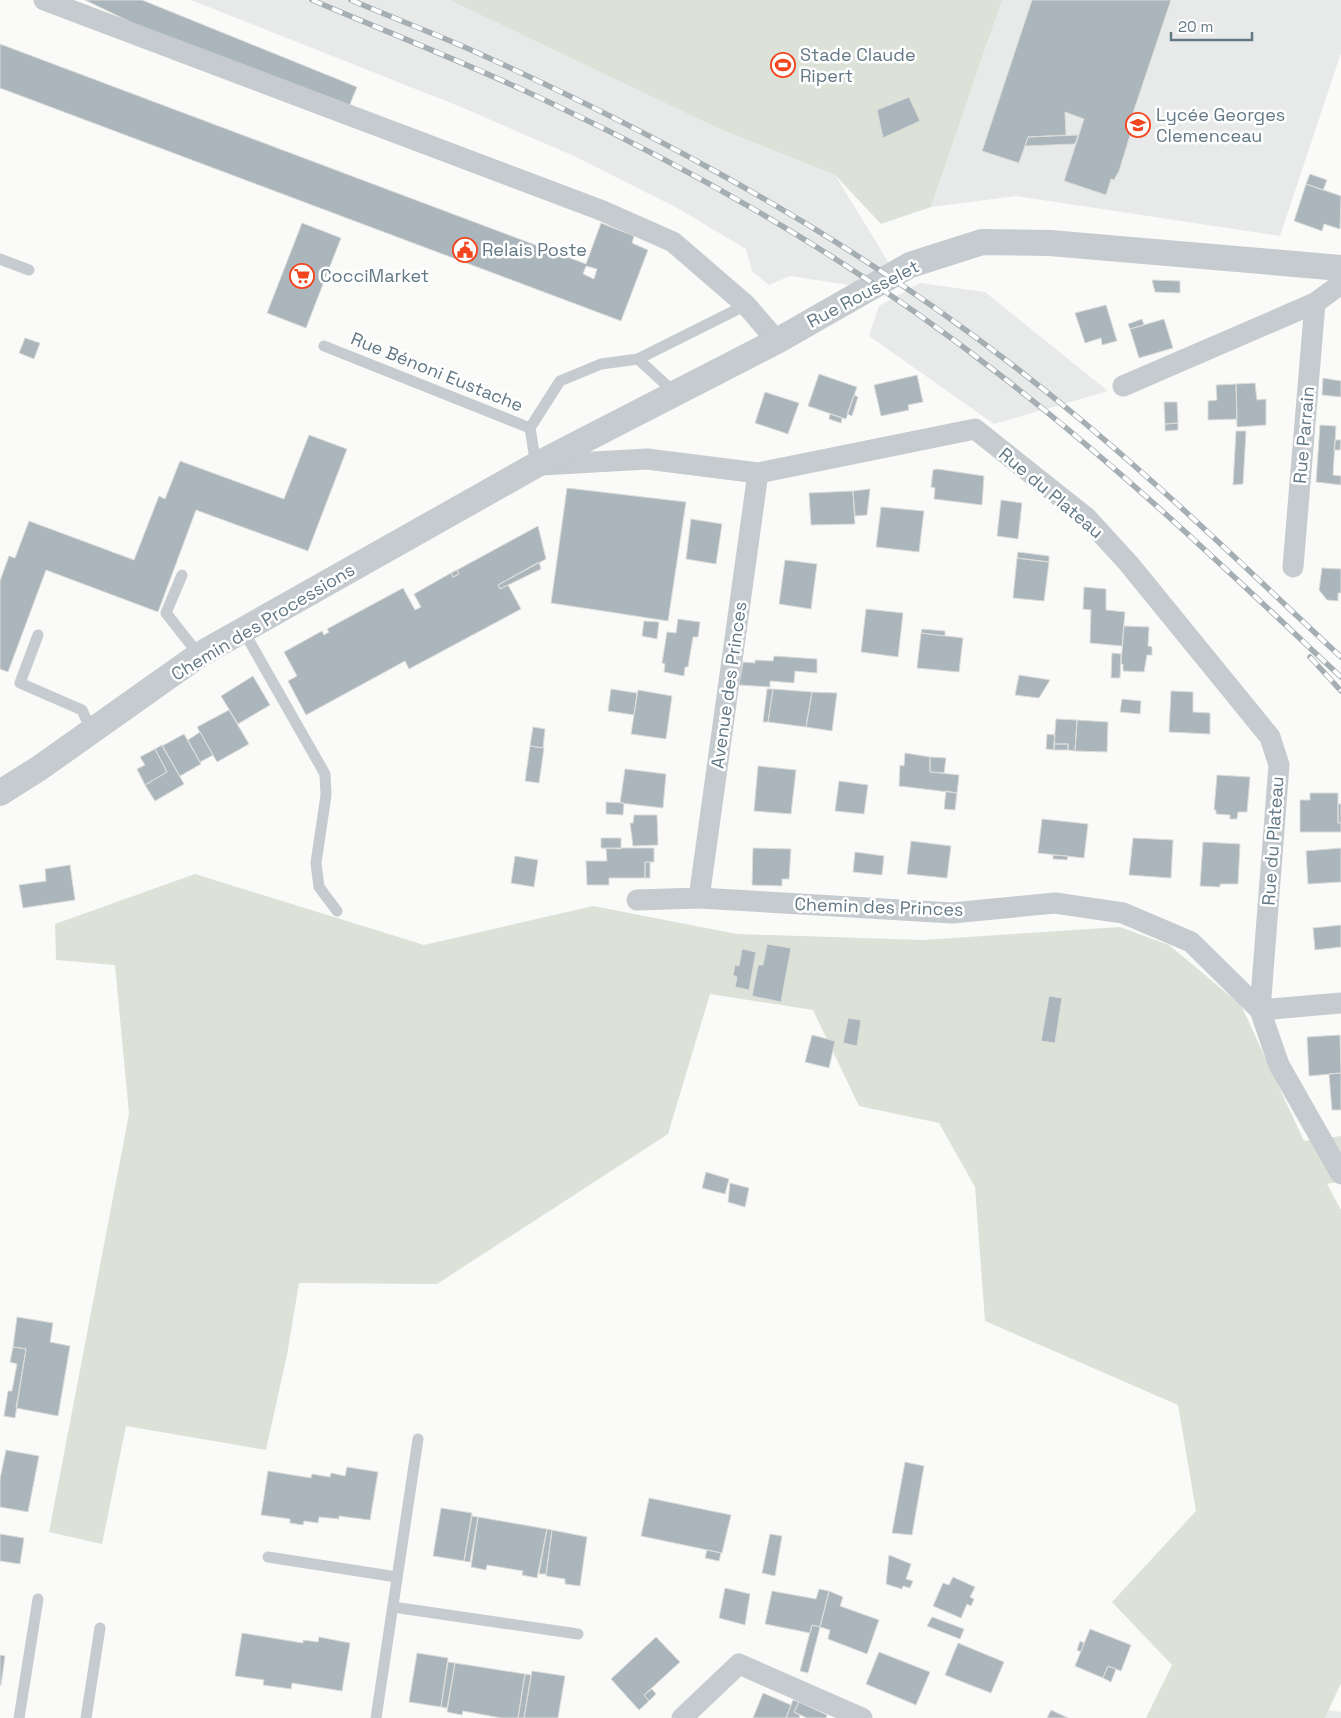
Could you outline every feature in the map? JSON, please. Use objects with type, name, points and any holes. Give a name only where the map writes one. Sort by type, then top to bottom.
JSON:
[{"type":"street","points":[[44,0],[603,211],[674,242],[746,305],[776,341]]},
{"type":"street","name":"Rue Rousselet","points":[[536,465],[776,341],[910,265],[982,242],[1050,243],[1341,268]]},
{"type":"street","points":[[1123,386],[1315,303],[1341,284]]},
{"type":"street","name":"Rue Parrain","points":[[1293,567],[1315,303]]},
{"type":"street","name":"Rue du Plateau","points":[[536,465],[647,458],[758,472],[975,429],[1088,518],[1130,564],[1270,737],[1279,766],[1260,1010]]},
{"type":"street","name":"Chemin des Processions","points":[[0,793],[92,732],[199,655],[536,465]]},
{"type":"street","name":"Avenue des Princes","points":[[699,898],[758,472]]},
{"type":"street","name":"Chemin des Princes","points":[[637,900],[699,898],[952,913],[1055,903],[1123,913],[1191,942],[1260,1010],[1279,1065],[1341,1174]]},
{"type":"street","points":[[1260,1010],[1341,1003]]},
{"type":"street","points":[[682,1718],[739,1664],[862,1718]]},
{"type":"lane","points":[[0,258],[28,270]]},
{"type":"lane","points":[[530,428],[560,381],[601,364],[638,359],[746,305]]},
{"type":"lane","name":"Rue Bénoni Eustache","points":[[324,346],[530,428],[536,465]]},
{"type":"lane","points":[[638,359],[676,393]]},
{"type":"lane","points":[[182,575],[166,613],[199,655]]},
{"type":"lane","points":[[243,630],[325,774],[326,795],[316,863],[319,886],[337,911]]},
{"type":"lane","points":[[38,635],[20,683],[82,710],[92,732]]},
{"type":"lane","points":[[376,1718],[418,1439]]},
{"type":"lane","points":[[268,1557],[397,1577]]},
{"type":"lane","points":[[19,1718],[38,1599]]},
{"type":"lane","points":[[393,1606],[578,1634]]},
{"type":"lane","points":[[86,1718],[100,1628]]},
{"type":"shaded area","points":[[191,0],[459,0],[722,130],[835,175],[889,263],[849,285],[790,276],[769,285],[752,271],[746,249],[679,209],[574,156],[461,107]]},
{"type":"shaded area","name":"Stade Claude Ripert","points":[[450,0],[1002,0],[931,207],[881,224],[835,175],[722,130]]},
{"type":"shaded area","name":"Lycée Georges Clemenceau","points":[[1002,0],[1341,0],[1341,53],[1280,236],[1016,196],[931,207]]},
{"type":"shaded area","points":[[920,283],[985,292],[1108,391],[994,424],[869,336],[879,306]]},
{"type":"shaded area","points":[[195,874],[424,945],[593,906],[737,934],[922,940],[1120,927],[1169,945],[1241,1005],[1304,1141],[1341,1136],[1341,1181],[1327,1184],[1341,1210],[1341,1683],[1325,1718],[1146,1718],[1172,1665],[1112,1602],[1196,1511],[1178,1405],[985,1321],[975,1187],[939,1123],[859,1106],[813,1010],[710,994],[668,1134],[437,1284],[299,1283],[287,1355],[266,1450],[126,1426],[102,1544],[49,1532],[129,1114],[115,965],[56,960],[55,924]]},
{"type":"shaded area","points":[[1329,1710],[1341,1712],[1341,1718],[1325,1718]]},
{"type":"building","points":[[85,0],[142,0],[357,87],[348,109],[149,31]]},
{"type":"building","points":[[1032,0],[1171,0],[1127,131],[1131,132],[1119,171],[1114,180],[1111,179],[1106,195],[1064,181],[1084,119],[1065,112],[1066,135],[1028,137],[1019,163],[982,151]]},
{"type":"building","points":[[0,44],[586,264],[601,223],[634,236],[632,243],[648,250],[621,321],[0,88]],"holes":[[[586,266],[597,269],[594,279],[583,274]]]},
{"type":"building","points":[[909,97],[920,121],[883,138],[877,110]]},
{"type":"building","points":[[1078,135],[1075,144],[1025,146],[1028,137]]},
{"type":"building","points":[[1310,174],[1327,180],[1323,190],[1306,184]]},
{"type":"building","points":[[1306,184],[1341,196],[1340,229],[1324,224],[1322,231],[1294,221]]},
{"type":"building","points":[[302,223],[341,238],[306,328],[267,313]]},
{"type":"building","points":[[1152,280],[1180,281],[1180,293],[1155,292]]},
{"type":"building","points":[[1106,305],[1117,341],[1102,345],[1101,338],[1085,343],[1075,313]]},
{"type":"building","points":[[1142,319],[1144,325],[1130,329],[1128,324]]},
{"type":"building","points":[[1164,319],[1173,348],[1139,358],[1130,329]]},
{"type":"building","points":[[25,338],[40,343],[34,359],[19,353]]},
{"type":"building","points":[[819,374],[857,387],[846,419],[808,406]]},
{"type":"building","points":[[917,375],[923,402],[908,405],[909,410],[881,416],[874,385]]},
{"type":"building","points":[[1323,378],[1341,381],[1341,397],[1322,395]]},
{"type":"building","points":[[1255,383],[1257,400],[1266,399],[1266,425],[1237,427],[1236,384]]},
{"type":"building","points":[[1236,384],[1237,419],[1208,420],[1208,401],[1217,400],[1216,385]]},
{"type":"building","points":[[765,392],[799,403],[788,434],[755,423]]},
{"type":"building","points":[[854,395],[858,397],[852,416],[847,414]]},
{"type":"building","points":[[1164,402],[1177,402],[1178,423],[1165,424]]},
{"type":"building","points":[[830,414],[842,418],[841,423],[829,419]]},
{"type":"building","points":[[1178,423],[1178,430],[1165,431],[1165,424]]},
{"type":"building","points":[[1320,425],[1336,426],[1333,475],[1341,476],[1341,485],[1316,482]]},
{"type":"building","points":[[1236,431],[1246,431],[1243,484],[1233,485]]},
{"type":"building","points":[[309,435],[347,449],[308,551],[196,510],[158,612],[46,570],[8,672],[0,669],[0,581],[9,556],[15,558],[29,521],[134,560],[159,496],[165,499],[180,461],[284,499]]},
{"type":"building","points":[[1335,440],[1341,440],[1340,450],[1334,450]]},
{"type":"building","points":[[933,470],[984,476],[982,505],[934,499],[935,488],[931,487]]},
{"type":"building","points":[[567,488],[686,502],[668,621],[551,603]]},
{"type":"building","points":[[870,489],[867,515],[855,516],[853,491]]},
{"type":"building","points":[[853,491],[855,524],[811,525],[809,493]]},
{"type":"building","points":[[1001,500],[1022,503],[1018,539],[997,536]]},
{"type":"building","points":[[881,507],[924,511],[919,552],[876,547]]},
{"type":"building","points":[[691,519],[722,524],[716,564],[686,559]]},
{"type":"building","points":[[538,526],[546,559],[498,585],[500,589],[508,585],[521,609],[409,669],[405,661],[306,715],[288,681],[297,676],[284,652],[322,631],[324,635],[329,632],[327,629],[403,588],[415,610],[421,607],[414,594],[451,573],[453,577],[459,574],[457,570]]},
{"type":"building","points":[[1018,552],[1049,556],[1049,562],[1017,558]]},
{"type":"building","points":[[1017,558],[1049,562],[1044,601],[1013,598]]},
{"type":"building","points":[[785,560],[817,564],[811,609],[779,604]]},
{"type":"building","points":[[539,562],[541,569],[500,589],[498,585]]},
{"type":"building","points":[[1322,568],[1341,569],[1341,593],[1338,593],[1338,601],[1327,600],[1319,590]]},
{"type":"building","points":[[457,570],[459,574],[453,577],[451,573]]},
{"type":"building","points":[[1084,587],[1106,589],[1106,610],[1125,612],[1122,646],[1090,643],[1091,610],[1083,609]]},
{"type":"building","points":[[866,609],[903,613],[898,657],[861,652]]},
{"type":"building","points":[[678,619],[700,622],[698,637],[693,637],[688,667],[685,667],[684,676],[664,672],[665,664],[662,663],[667,632],[676,633]]},
{"type":"building","points":[[644,621],[659,622],[657,639],[642,636]]},
{"type":"building","points":[[1124,626],[1149,627],[1148,646],[1152,647],[1152,655],[1147,655],[1144,672],[1123,671],[1123,664],[1121,664]]},
{"type":"building","points":[[922,629],[945,631],[945,636],[921,633]]},
{"type":"building","points":[[921,633],[963,638],[959,672],[917,668]]},
{"type":"building","points":[[1112,653],[1121,654],[1120,678],[1111,678]]},
{"type":"building","points":[[774,656],[817,659],[817,673],[795,671],[794,683],[770,681],[770,687],[739,685],[743,662],[755,663],[755,660],[773,661]]},
{"type":"building","points":[[1019,675],[1050,680],[1039,698],[1015,695]]},
{"type":"building","points":[[253,676],[270,705],[238,724],[221,696]]},
{"type":"building","points":[[611,689],[637,693],[634,715],[608,711]]},
{"type":"building","points":[[767,689],[773,689],[768,722],[763,722]]},
{"type":"building","points":[[773,689],[812,692],[806,727],[768,722]]},
{"type":"building","points":[[638,690],[672,696],[666,739],[631,734]]},
{"type":"building","points":[[1171,691],[1193,692],[1193,712],[1210,713],[1210,734],[1169,732]]},
{"type":"building","points":[[812,692],[837,693],[832,731],[806,727]]},
{"type":"building","points":[[1122,699],[1141,701],[1140,714],[1120,712]]},
{"type":"building","points":[[229,710],[249,744],[217,762],[197,727]]},
{"type":"building","points":[[1056,719],[1077,720],[1075,751],[1068,750],[1068,744],[1054,744]]},
{"type":"building","points":[[1077,720],[1108,722],[1107,752],[1075,751]]},
{"type":"building","points":[[533,727],[545,729],[543,748],[530,746]]},
{"type":"building","points":[[200,732],[213,755],[200,762],[188,740]]},
{"type":"building","points":[[184,734],[201,764],[180,776],[162,746]]},
{"type":"building","points":[[1047,734],[1055,735],[1054,750],[1046,749]]},
{"type":"building","points":[[1054,744],[1068,744],[1068,750],[1054,750]]},
{"type":"building","points":[[162,745],[184,784],[155,801],[145,785],[167,772],[155,749]]},
{"type":"building","points":[[530,746],[544,748],[539,783],[525,781]]},
{"type":"building","points":[[155,749],[167,772],[145,785],[137,769],[145,765],[140,757]]},
{"type":"building","points":[[905,753],[930,757],[930,772],[959,775],[957,793],[899,786],[900,765],[904,766]]},
{"type":"building","points":[[930,757],[946,758],[944,773],[930,772]]},
{"type":"building","points":[[758,766],[796,770],[791,814],[754,811]]},
{"type":"building","points":[[625,769],[666,774],[663,808],[620,803]]},
{"type":"building","points":[[1217,775],[1250,777],[1247,812],[1238,812],[1237,819],[1230,819],[1230,815],[1216,814],[1216,810],[1214,810]]},
{"type":"building","points":[[839,781],[868,785],[864,814],[835,811]]},
{"type":"building","points":[[946,791],[957,793],[955,810],[944,809]]},
{"type":"building","points":[[1310,793],[1338,793],[1338,823],[1341,823],[1341,832],[1300,832],[1300,800],[1310,800]]},
{"type":"building","points":[[606,802],[624,803],[623,815],[606,814]]},
{"type":"building","points":[[1338,804],[1341,804],[1341,823],[1338,823]]},
{"type":"building","points":[[634,815],[657,815],[658,845],[633,846],[630,823],[633,823]]},
{"type":"building","points":[[1042,819],[1088,824],[1084,858],[1038,853]]},
{"type":"building","points":[[601,838],[621,838],[621,849],[601,848]]},
{"type":"building","points":[[1133,838],[1173,840],[1171,878],[1129,875]]},
{"type":"building","points":[[911,841],[951,846],[947,878],[907,874]]},
{"type":"building","points":[[1203,842],[1240,844],[1238,884],[1220,884],[1220,887],[1200,886]]},
{"type":"building","points":[[606,848],[654,848],[654,862],[645,862],[645,878],[609,878],[609,885],[587,885],[586,861],[607,861]]},
{"type":"building","points":[[753,848],[791,849],[789,879],[782,879],[782,886],[752,885]]},
{"type":"building","points":[[1341,848],[1341,882],[1308,884],[1306,851]]},
{"type":"building","points":[[855,852],[884,856],[882,875],[853,872]]},
{"type":"building","points":[[1053,855],[1068,856],[1067,860],[1053,859]]},
{"type":"building","points":[[515,856],[538,860],[534,887],[511,883]]},
{"type":"building","points":[[645,862],[650,862],[650,878],[645,878]]},
{"type":"building","points":[[70,865],[75,900],[23,908],[19,885],[46,881],[45,869]]},
{"type":"building","points":[[1341,925],[1341,947],[1315,950],[1313,928]]},
{"type":"building","points":[[767,944],[791,948],[781,1002],[752,996],[758,965],[763,965]]},
{"type":"building","points":[[742,949],[756,952],[749,990],[735,987],[737,977],[733,975],[735,965],[739,966]]},
{"type":"building","points":[[1049,996],[1062,998],[1055,1043],[1041,1041]]},
{"type":"building","points":[[848,1018],[861,1020],[857,1046],[843,1043]]},
{"type":"building","points":[[812,1035],[835,1041],[829,1068],[805,1062]]},
{"type":"building","points":[[1340,1035],[1341,1073],[1309,1076],[1307,1037]]},
{"type":"building","points":[[1341,1073],[1341,1110],[1332,1110],[1329,1074]]},
{"type":"building","points":[[706,1172],[729,1179],[725,1194],[702,1188]]},
{"type":"building","points":[[730,1183],[749,1188],[745,1207],[728,1202]]},
{"type":"building","points":[[17,1317],[53,1323],[50,1342],[70,1346],[58,1416],[16,1408],[26,1349],[13,1347]]},
{"type":"building","points":[[13,1347],[26,1349],[15,1418],[4,1416],[8,1391],[12,1391],[17,1364],[10,1362]]},
{"type":"building","points":[[6,1450],[39,1456],[28,1512],[0,1507],[0,1479]]},
{"type":"building","points":[[905,1462],[924,1466],[912,1535],[892,1533]]},
{"type":"building","points":[[347,1467],[378,1472],[370,1520],[339,1516],[339,1519],[319,1517],[318,1523],[304,1521],[303,1525],[290,1523],[290,1519],[261,1515],[268,1471],[311,1478],[312,1474],[330,1477],[331,1473],[345,1476]]},
{"type":"building","points":[[649,1498],[731,1515],[722,1553],[641,1536]]},
{"type":"building","points":[[441,1508],[472,1513],[464,1561],[433,1556]]},
{"type":"building","points":[[472,1516],[478,1517],[470,1562],[464,1561]]},
{"type":"building","points":[[478,1517],[547,1529],[537,1578],[522,1575],[523,1571],[487,1565],[486,1570],[471,1567]]},
{"type":"building","points":[[547,1529],[552,1530],[546,1574],[539,1574]]},
{"type":"building","points":[[552,1530],[587,1537],[580,1586],[565,1584],[565,1579],[546,1576]]},
{"type":"building","points":[[0,1534],[24,1538],[20,1564],[0,1561]]},
{"type":"building","points":[[770,1534],[782,1536],[775,1576],[762,1573]]},
{"type":"building","points":[[707,1550],[721,1553],[719,1561],[705,1558]]},
{"type":"building","points":[[889,1555],[911,1564],[906,1579],[913,1581],[910,1588],[903,1586],[902,1589],[886,1584]]},
{"type":"building","points":[[953,1577],[975,1587],[970,1597],[974,1599],[971,1606],[967,1604],[961,1618],[933,1606],[943,1583],[949,1585]]},
{"type":"building","points":[[725,1588],[750,1594],[745,1625],[719,1618]]},
{"type":"building","points":[[819,1589],[829,1591],[820,1627],[812,1625],[810,1633],[765,1624],[772,1591],[816,1599]]},
{"type":"building","points":[[829,1591],[843,1597],[840,1606],[879,1620],[867,1654],[828,1639],[830,1630],[820,1627]]},
{"type":"building","points":[[932,1617],[964,1629],[960,1639],[927,1626]]},
{"type":"building","points":[[812,1625],[820,1627],[808,1673],[800,1671]]},
{"type":"building","points":[[1090,1629],[1131,1645],[1121,1671],[1108,1666],[1103,1678],[1075,1666]]},
{"type":"building","points":[[242,1633],[303,1643],[303,1640],[318,1642],[319,1637],[350,1643],[342,1691],[292,1683],[291,1689],[263,1685],[264,1680],[235,1676]]},
{"type":"building","points":[[656,1637],[680,1662],[644,1695],[649,1701],[639,1710],[611,1679]]},
{"type":"building","points":[[1080,1641],[1084,1643],[1081,1652],[1077,1650]]},
{"type":"building","points":[[958,1643],[1004,1662],[991,1693],[945,1675]]},
{"type":"building","points":[[879,1652],[930,1672],[916,1705],[866,1684]]},
{"type":"building","points":[[417,1653],[448,1658],[441,1707],[409,1702]]},
{"type":"building","points":[[0,1655],[5,1656],[1,1685],[0,1685]]},
{"type":"building","points":[[448,1662],[455,1663],[447,1708],[441,1707]]},
{"type":"building","points":[[455,1663],[525,1674],[518,1718],[501,1718],[463,1711],[462,1715],[447,1712]]},
{"type":"building","points":[[1108,1666],[1116,1669],[1111,1682],[1103,1678]]},
{"type":"building","points":[[532,1671],[565,1676],[558,1718],[524,1718]]},
{"type":"building","points":[[525,1674],[531,1675],[524,1718],[518,1718]]},
{"type":"building","points":[[652,1689],[656,1694],[649,1701],[644,1695]]},
{"type":"building","points":[[763,1693],[791,1705],[786,1718],[753,1718]]},
{"type":"building","points":[[793,1700],[799,1702],[794,1712],[800,1715],[799,1718],[786,1718]]},
{"type":"building","points":[[799,1702],[827,1715],[826,1718],[807,1718],[794,1712]]},
{"type":"building","points":[[1051,1710],[1068,1718],[1047,1718]]},
{"type":"railway","points":[[312,0],[493,76],[612,133],[727,194],[840,262],[948,336],[1045,410],[1132,484],[1341,677]]},
{"type":"railway","points":[[351,0],[478,53],[597,109],[770,202],[881,271],[990,348],[1096,433],[1196,521],[1341,657]]},
{"type":"railway","points":[[1310,657],[1341,691]]},
{"type":"place","name":"Stade Claude Ripert","points":[[783,65]]},
{"type":"place","name":"Lycée Georges Clemenceau","points":[[1138,125]]},
{"type":"place","name":"Relais Poste","points":[[465,250]]},
{"type":"place","name":"CocciMarket","points":[[302,276]]}]
